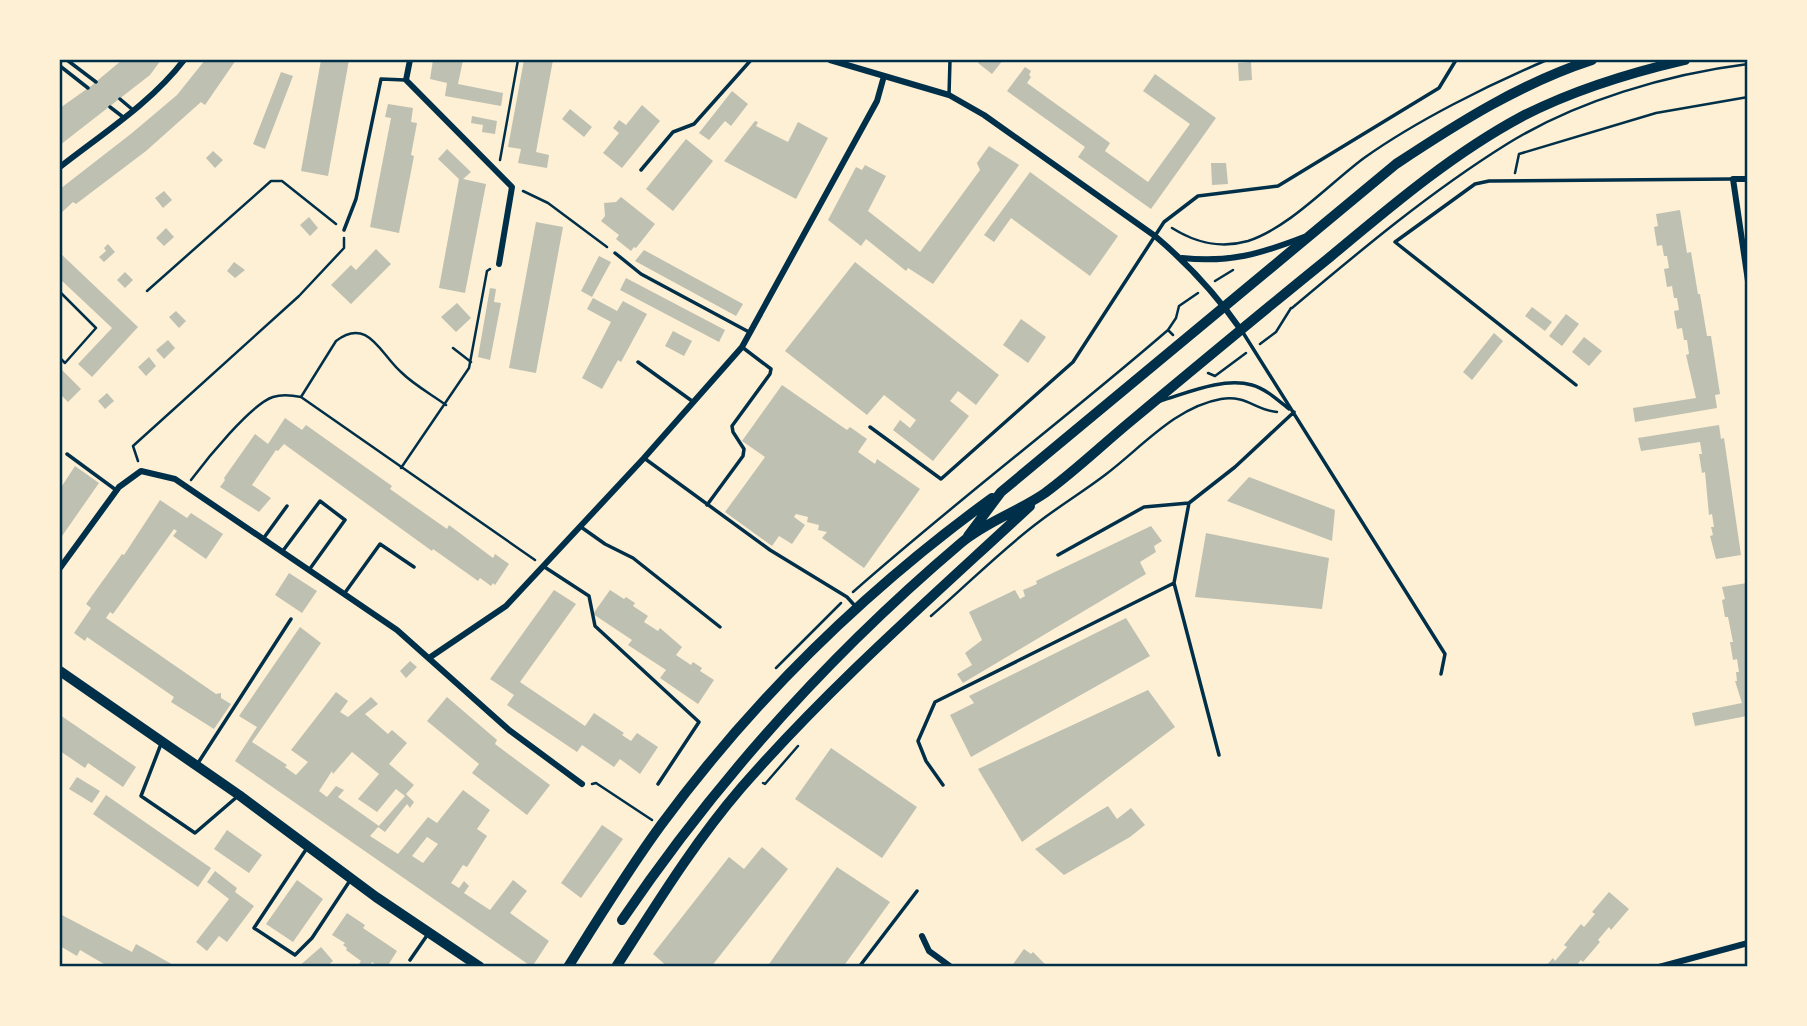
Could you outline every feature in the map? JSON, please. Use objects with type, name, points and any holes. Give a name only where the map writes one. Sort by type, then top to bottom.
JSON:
[{"type":"main road","points":[[568,967],[660,826],[746,720],[805,659],[919,553],[1001,492],[1396,164],[1447,130],[1521,88],[1592,60]]},
{"type":"main road","points":[[616,967],[682,865],[749,780],[812,710],[858,664],[1044,493],[1369,225],[1461,153],[1521,118],[1574,93],[1628,74],[1685,60]]},
{"type":"main road","points":[[622,920],[685,829],[793,702],[870,624],[965,539],[1001,492]]},
{"type":"main road","points":[[965,539],[1044,493]]},
{"type":"main road","points":[[60,671],[480,967]]},
{"type":"street","points":[[60,167],[133,110],[170,78],[184,60]]},
{"type":"street","points":[[411,60],[406,80],[512,187],[499,264]]},
{"type":"street","points":[[830,60],[949,95],[984,115],[1155,236],[1181,258],[1224,306],[1241,330]]},
{"type":"street","points":[[429,657],[506,606],[644,458],[742,347],[877,101],[884,76]]},
{"type":"street","points":[[1748,179],[1733,179],[1748,281]]},
{"type":"street","points":[[1181,258],[1237,258],[1306,237]]},
{"type":"street","points":[[60,568],[118,489],[141,471],[174,479],[397,630],[509,730],[582,784]]},
{"type":"street","points":[[922,936],[929,951],[951,967]]},
{"type":"street","points":[[1659,967],[1748,943]]},
{"type":"lane","points":[[67,60],[96,82]]},
{"type":"lane","points":[[641,170],[673,132],[694,124],[751,60]]},
{"type":"lane","points":[[949,95],[950,60]]},
{"type":"lane","points":[[870,426],[941,479],[1073,362],[1164,222],[1198,196],[1278,186],[1439,88],[1456,60]]},
{"type":"lane","points":[[60,66],[88,88]]},
{"type":"lane","points":[[344,230],[356,199],[381,79],[406,80]]},
{"type":"lane","points":[[120,99],[133,110]]},
{"type":"lane","points":[[110,107],[123,117]]},
{"type":"lane","points":[[1576,385],[1395,242],[1475,184],[1489,181],[1733,179]]},
{"type":"lane","points":[[615,253],[641,274],[751,333]]},
{"type":"lane","points":[[1241,330],[1446,654],[1441,674]]},
{"type":"lane","points":[[707,505],[743,456],[744,449],[732,426],[771,369],[742,347]]},
{"type":"lane","points":[[638,362],[694,403]]},
{"type":"lane","points":[[1151,404],[1205,388],[1234,383],[1251,385],[1269,393],[1294,412]]},
{"type":"lane","points":[[1058,555],[1144,507],[1189,502],[1235,467],[1294,412]]},
{"type":"lane","points":[[67,454],[118,489]]},
{"type":"lane","points":[[644,458],[769,550],[847,597],[858,609]]},
{"type":"lane","points":[[282,552],[320,501],[345,520],[309,570]]},
{"type":"lane","points":[[1189,502],[1174,583],[1219,755]]},
{"type":"lane","points":[[263,539],[287,506]]},
{"type":"lane","points":[[581,527],[613,549],[633,558],[720,627]]},
{"type":"lane","points":[[344,594],[380,544],[414,567]]},
{"type":"lane","points":[[543,566],[589,596],[594,626],[699,722],[657,784]]},
{"type":"lane","points":[[943,785],[926,761],[918,741],[934,702],[1174,583]]},
{"type":"lane","points":[[196,765],[291,619]]},
{"type":"lane","points":[[162,742],[141,796],[195,833],[239,795]]},
{"type":"lane","points":[[308,846],[254,928],[295,956],[312,937],[351,878]]},
{"type":"lane","points":[[859,967],[916,891]]},
{"type":"lane","points":[[410,960],[429,932]]},
{"type":"path","points":[[498,171],[518,60]]},
{"type":"path","points":[[1164,222],[1198,242],[1218,245],[1249,240],[1270,231],[1290,217],[1394,138],[1517,72],[1546,60]]},
{"type":"path","points":[[1292,308],[1436,192],[1509,143],[1550,121],[1609,97],[1677,77],[1748,64]]},
{"type":"path","points":[[1513,181],[1519,154],[1656,113],[1748,97]]},
{"type":"path","points":[[141,471],[133,446],[299,296],[344,248],[344,230],[282,181],[271,181],[147,291]]},
{"type":"path","points":[[512,187],[548,203],[615,253]]},
{"type":"path","points":[[401,468],[446,405],[471,362],[487,271],[499,264]]},
{"type":"path","points":[[60,292],[96,328],[65,363],[60,358]]},
{"type":"path","points":[[301,397],[337,341],[344,335],[354,333],[371,338],[400,372],[446,405]]},
{"type":"path","points":[[453,348],[471,362]]},
{"type":"path","points":[[186,486],[215,448],[263,402],[281,395],[301,397],[543,566]]},
{"type":"path","points":[[928,619],[1038,522],[1105,475],[1177,417],[1219,400],[1237,398],[1254,403],[1266,411],[1294,412]]},
{"type":"path","points":[[749,780],[765,784],[800,744]]},
{"type":"path","points":[[582,784],[596,783],[660,826]]},
{"type":"building","points":[[122,60],[161,60],[150,75],[60,145],[60,108]]},
{"type":"building","points":[[205,60],[236,60],[205,105],[201,102],[146,151],[60,214],[60,189],[177,95]]},
{"type":"building","points":[[321,60],[349,60],[328,176],[301,171]]},
{"type":"building","points":[[433,60],[463,60],[458,84],[503,93],[501,106],[445,96],[447,83],[430,79]]},
{"type":"building","points":[[524,60],[553,60],[536,152],[549,155],[547,168],[518,163],[521,149],[508,147]]},
{"type":"building","points":[[980,60],[1003,60],[992,74],[978,63]]},
{"type":"building","points":[[1251,62],[1252,80],[1239,81],[1238,63]]},
{"type":"building","points":[[1025,67],[1031,71],[1027,83],[1110,143],[1105,151],[1148,182],[1190,124],[1143,91],[1155,74],[1216,118],[1151,209],[1078,157],[1085,147],[1007,91]]},
{"type":"building","points":[[281,72],[293,76],[265,149],[253,144]]},
{"type":"building","points":[[732,91],[748,104],[731,126],[725,121],[709,140],[699,133]]},
{"type":"building","points":[[388,104],[413,108],[411,122],[417,123],[411,155],[414,156],[399,233],[370,227],[391,118],[385,117]]},
{"type":"building","points":[[642,105],[660,121],[622,168],[603,153],[619,133],[613,128],[619,120],[626,125]]},
{"type":"building","points":[[570,109],[592,127],[584,137],[562,119]]},
{"type":"building","points":[[472,116],[497,121],[495,134],[482,132],[483,125],[471,123]]},
{"type":"building","points":[[755,121],[758,122],[756,126],[788,142],[798,122],[828,138],[796,199],[724,161]]},
{"type":"building","points":[[686,139],[713,161],[673,211],[646,189]]},
{"type":"building","points":[[989,146],[1019,165],[933,284],[908,268],[906,271],[866,239],[861,246],[828,220],[856,167],[862,170],[865,165],[886,176],[868,211],[920,252],[980,170],[977,163]]},
{"type":"building","points":[[447,149],[471,172],[463,179],[486,184],[465,293],[439,288],[459,179],[438,159]]},
{"type":"building","points":[[213,151],[223,160],[215,168],[206,158]]},
{"type":"building","points":[[1211,163],[1226,163],[1228,184],[1212,185]]},
{"type":"building","points":[[1030,172],[1118,236],[1090,276],[1011,218],[994,242],[984,235]]},
{"type":"building","points":[[164,191],[172,200],[163,208],[155,198]]},
{"type":"building","points":[[621,197],[655,224],[631,251],[616,239],[619,235],[601,221],[605,216],[604,203],[616,202]]},
{"type":"building","points":[[1680,210],[1687,253],[1691,252],[1707,336],[1711,336],[1720,394],[1715,395],[1717,408],[1635,422],[1633,408],[1696,398],[1686,355],[1689,354],[1687,340],[1684,340],[1682,328],[1677,329],[1674,311],[1679,310],[1677,298],[1674,298],[1672,286],[1667,287],[1664,269],[1669,268],[1667,256],[1664,256],[1662,245],[1657,246],[1654,227],[1658,226],[1656,214]]},
{"type":"building","points":[[309,217],[318,228],[310,236],[300,225]]},
{"type":"building","points":[[536,222],[563,227],[536,373],[509,368]]},
{"type":"building","points":[[166,228],[174,237],[164,246],[156,238]]},
{"type":"building","points":[[108,244],[115,252],[104,262],[99,257],[106,251],[104,248]]},
{"type":"building","points":[[376,249],[391,264],[351,304],[331,285],[351,265],[356,270]]},
{"type":"building","points":[[644,250],[743,304],[736,316],[635,261]]},
{"type":"building","points":[[60,253],[138,327],[92,377],[78,364],[112,328],[60,279]]},
{"type":"building","points":[[599,256],[611,262],[592,297],[581,291]]},
{"type":"building","points":[[234,262],[245,270],[235,278],[227,271]]},
{"type":"building","points":[[855,262],[999,375],[976,405],[958,391],[950,401],[969,416],[933,461],[893,430],[900,420],[910,428],[916,420],[884,395],[867,415],[785,351]]},
{"type":"building","points":[[125,272],[133,280],[125,288],[117,280]]},
{"type":"building","points":[[626,278],[725,330],[719,342],[620,290]]},
{"type":"building","points":[[490,288],[496,289],[494,302],[501,303],[490,360],[478,357]]},
{"type":"building","points":[[593,298],[617,311],[623,301],[647,314],[621,362],[618,360],[602,389],[582,378],[611,322],[587,309]]},
{"type":"building","points":[[457,303],[471,318],[456,332],[441,317]]},
{"type":"building","points":[[1532,307],[1552,322],[1545,331],[1525,316]]},
{"type":"building","points":[[176,311],[186,321],[179,328],[169,317]]},
{"type":"building","points":[[1566,314],[1579,324],[1562,346],[1549,336]]},
{"type":"building","points":[[1021,319],[1046,337],[1028,363],[1003,345]]},
{"type":"building","points":[[673,331],[692,341],[684,356],[665,346]]},
{"type":"building","points":[[1494,333],[1503,341],[1472,380],[1463,372]]},
{"type":"building","points":[[1584,337],[1602,351],[1589,366],[1572,352]]},
{"type":"building","points":[[168,340],[175,348],[164,359],[156,350]]},
{"type":"building","points":[[149,357],[156,366],[146,376],[138,367]]},
{"type":"building","points":[[60,368],[81,389],[68,402],[60,394]]},
{"type":"building","points":[[782,385],[847,430],[850,427],[867,439],[858,452],[875,464],[877,459],[920,489],[864,568],[822,538],[827,532],[818,530],[819,525],[807,522],[808,517],[796,514],[794,517],[805,525],[792,544],[779,536],[772,546],[725,512],[765,457],[742,441]]},
{"type":"building","points":[[107,393],[114,401],[105,409],[98,401]]},
{"type":"building","points":[[285,418],[302,430],[306,425],[447,529],[449,525],[493,558],[495,554],[509,564],[495,585],[493,583],[491,586],[480,578],[478,581],[433,549],[432,551],[284,444],[276,450],[252,485],[271,498],[259,512],[220,487],[255,434],[268,444]]},
{"type":"building","points":[[1719,425],[1721,439],[1724,438],[1741,555],[1716,559],[1710,536],[1713,535],[1711,527],[1714,527],[1712,514],[1709,515],[1705,472],[1702,473],[1700,442],[1641,451],[1638,438]]},
{"type":"building","points":[[75,466],[99,483],[60,539],[60,489]]},
{"type":"building","points":[[1249,477],[1335,510],[1332,541],[1227,501]]},
{"type":"building","points":[[160,500],[187,518],[191,513],[223,534],[206,559],[173,536],[177,531],[174,529],[113,614],[110,612],[106,618],[216,694],[221,693],[221,698],[231,704],[214,729],[171,702],[174,697],[87,637],[85,641],[74,633],[91,608],[86,604],[122,554],[124,555]]},
{"type":"building","points":[[1151,526],[1162,541],[1154,546],[1156,552],[1140,562],[1146,574],[963,683],[957,674],[972,665],[965,653],[982,640],[969,612],[1015,590],[1020,599],[1025,596],[1023,590],[1037,584],[1036,581]]},
{"type":"building","points":[[1206,533],[1329,558],[1322,609],[1195,597]]},
{"type":"building","points":[[289,573],[317,591],[302,613],[275,595]]},
{"type":"building","points":[[1747,583],[1747,716],[1695,726],[1692,713],[1742,703],[1735,681],[1736,672],[1739,672],[1737,659],[1733,660],[1730,642],[1733,642],[1728,617],[1725,617],[1722,587]]},
{"type":"building","points":[[554,590],[576,604],[520,682],[585,726],[594,713],[624,733],[622,735],[631,741],[637,733],[658,747],[640,774],[620,759],[614,767],[582,745],[577,752],[507,705],[514,695],[490,679]]},
{"type":"building","points":[[610,590],[635,603],[633,606],[648,616],[644,622],[658,631],[660,628],[682,647],[676,655],[691,665],[693,662],[702,668],[700,671],[714,680],[698,704],[660,678],[666,670],[628,645],[632,640],[593,614]]},
{"type":"building","points":[[1126,618],[1150,656],[971,757],[950,715],[974,703],[969,696]]},
{"type":"building","points":[[300,627],[321,643],[252,742],[287,765],[285,767],[296,775],[308,762],[291,750],[336,692],[348,701],[340,712],[348,717],[371,697],[378,704],[365,714],[388,734],[392,730],[407,743],[389,764],[414,785],[406,794],[414,802],[410,808],[407,804],[385,832],[378,827],[370,836],[398,854],[428,817],[437,823],[463,790],[490,810],[477,829],[487,836],[467,867],[463,865],[451,883],[459,888],[464,881],[469,886],[464,893],[490,910],[513,880],[527,891],[510,913],[549,941],[532,967],[235,761],[257,727],[239,716]],"holes":[[[352,752],[379,774],[358,799],[377,812],[396,789],[405,796],[379,826],[338,797],[344,790],[336,786],[327,797],[319,791],[332,771],[333,774]],[[427,837],[438,844],[423,863],[412,856]]]},
{"type":"building","points":[[410,661],[417,667],[406,678],[400,671]]},
{"type":"building","points":[[1148,690],[1175,727],[1022,842],[978,769]]},
{"type":"building","points":[[447,697],[497,740],[495,744],[550,785],[527,815],[472,773],[479,764],[427,721]]},
{"type":"building","points":[[60,715],[136,767],[123,787],[88,763],[85,768],[60,751]]},
{"type":"building","points":[[831,748],[917,807],[882,858],[795,799]]},
{"type":"building","points":[[77,777],[100,791],[92,803],[69,789]]},
{"type":"building","points":[[106,795],[211,868],[198,887],[93,814]]},
{"type":"building","points":[[1108,806],[1117,819],[1131,808],[1145,825],[1130,837],[1064,875],[1035,849]]},
{"type":"building","points":[[602,825],[623,839],[581,898],[561,883]]},
{"type":"building","points":[[227,830],[262,855],[249,873],[214,849]]},
{"type":"building","points":[[762,847],[788,869],[711,967],[668,967],[653,954],[729,857],[744,869]]},
{"type":"building","points":[[837,867],[890,902],[843,967],[767,967]]},
{"type":"building","points":[[215,871],[237,888],[235,892],[254,906],[227,942],[219,936],[207,951],[196,942],[229,899],[207,882]]},
{"type":"building","points":[[297,880],[323,899],[293,942],[266,924]]},
{"type":"building","points":[[1609,892],[1629,909],[1611,930],[1609,927],[1583,962],[1581,960],[1575,967],[1545,967],[1553,958],[1555,961],[1567,947],[1564,945],[1581,924],[1584,927],[1595,914],[1592,912]]},
{"type":"building","points":[[347,913],[365,925],[363,928],[397,951],[387,967],[379,967],[372,962],[369,967],[363,967],[359,964],[361,961],[346,950],[343,945],[345,943],[332,935]]},
{"type":"building","points":[[60,914],[132,952],[136,944],[177,967],[109,967],[80,950],[77,956],[60,946]]},
{"type":"building","points":[[321,947],[333,961],[326,967],[298,967]]},
{"type":"building","points":[[1024,949],[1031,954],[1033,952],[1048,967],[1011,967]]}]
